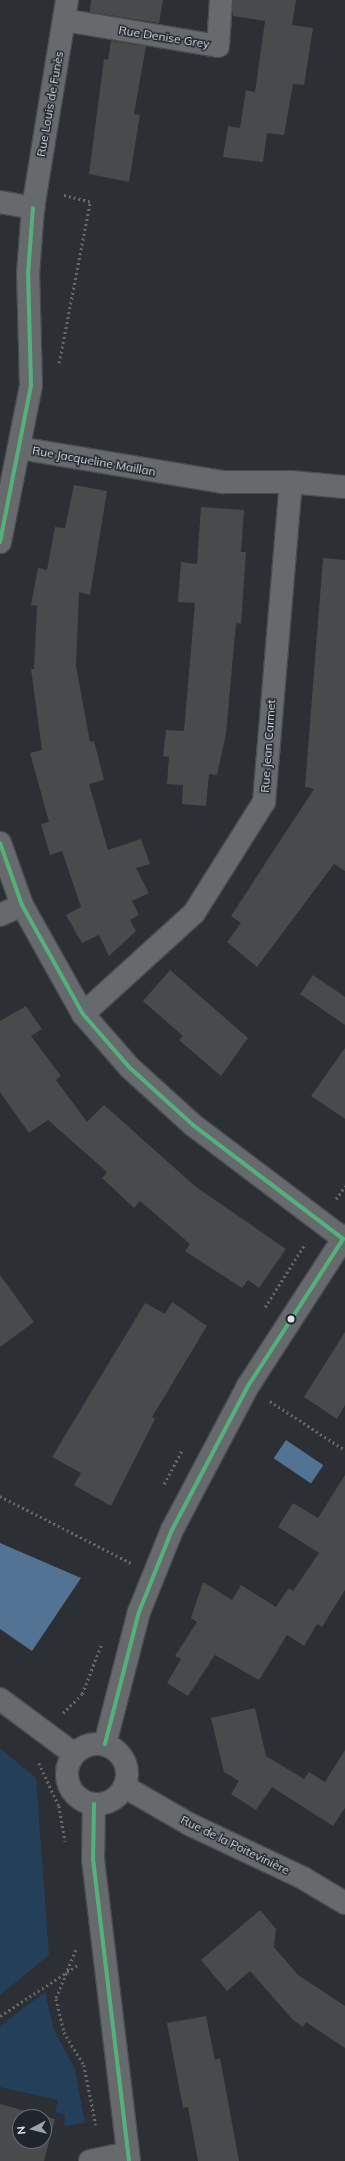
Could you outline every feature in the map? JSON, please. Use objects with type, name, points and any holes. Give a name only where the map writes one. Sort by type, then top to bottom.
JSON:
[{"type":"street","name":"Rue Denise Grey","points":[[66,10],[218,46],[221,0]]},
{"type":"street","name":"Rue Louis de Funès","points":[[35,199],[66,10]]},
{"type":"street","points":[[0,202],[35,199]]},
{"type":"street","name":"Rue Jacqueline Maillan","points":[[35,199],[28,274],[31,385],[19,448],[187,478],[223,482],[291,482],[345,487]]},
{"type":"street","points":[[0,542],[19,448]]},
{"type":"street","name":"Rue Jean Carmet","points":[[83,1014],[194,913],[264,802],[291,482]]},
{"type":"street","points":[[0,843],[22,905],[83,1014],[129,1067],[193,1125],[344,1239],[248,1386],[201,1469],[153,1574],[128,1649],[105,1744]]},
{"type":"street","points":[[0,915],[22,905]]},
{"type":"street","points":[[0,1699],[74,1754]]},
{"type":"street","points":[[105,1744],[125,1761],[125,1787],[112,1800],[94,1804],[78,1796],[68,1780],[67,1771],[74,1754],[88,1745],[105,1744]]},
{"type":"street","name":"Rue de la Poitevinière","points":[[125,1787],[190,1824],[303,1878],[345,1903]]},
{"type":"street","points":[[90,2161],[128,2157],[93,1860],[94,1804]]},
{"type":"path","points":[[35,199],[90,202],[58,367]]},
{"type":"path","points":[[248,1386],[345,1450]]},
{"type":"path","points":[[0,1496],[153,1574]]},
{"type":"path","points":[[0,2016],[64,1972],[56,1999],[64,2032],[84,2065],[97,2130]]},
{"type":"shaded area","points":[[286,1440],[323,1465],[311,1483],[274,1458]]},
{"type":"shaded area","points":[[0,1543],[81,1578],[32,1651],[0,1629]]},
{"type":"shaded area","points":[[0,1748],[36,1778],[49,1955],[0,1995]]},
{"type":"shaded area","points":[[45,1992],[54,2030],[75,2069],[85,2123],[64,2126],[65,2115],[55,2112],[58,2100],[0,2087],[0,2026]]},
{"type":"building","points":[[91,0],[163,0],[159,23],[90,12]]},
{"type":"building","points":[[233,0],[296,0],[292,25],[313,28],[304,85],[293,84],[284,135],[267,133],[263,162],[223,157],[228,126],[240,128],[246,90],[255,92],[265,21],[233,16]]},
{"type":"building","points":[[111,41],[146,46],[134,114],[140,115],[129,182],[89,174],[104,59],[108,60]]},
{"type":"building","points":[[74,485],[107,491],[90,595],[79,592],[76,666],[90,742],[94,741],[104,780],[89,784],[108,850],[141,839],[150,864],[136,868],[149,893],[132,901],[139,915],[130,920],[136,931],[109,956],[99,935],[82,943],[66,915],[81,907],[62,851],[50,855],[41,824],[49,822],[30,753],[42,750],[31,669],[34,669],[37,606],[31,605],[38,568],[47,570],[55,527],[65,528]]},
{"type":"building","points":[[201,507],[244,510],[241,552],[246,552],[241,624],[236,623],[226,734],[217,775],[209,774],[206,806],[182,804],[183,785],[167,784],[169,757],[163,756],[166,730],[184,731],[195,603],[178,602],[181,562],[197,564]]},
{"type":"building","points":[[323,558],[345,560],[345,871],[334,864],[257,967],[227,942],[241,923],[231,916],[314,789],[305,787]]},
{"type":"building","points":[[170,970],[248,1038],[221,1076],[179,1040],[183,1036],[143,1001]]},
{"type":"building","points":[[313,975],[345,997],[345,1025],[300,994]]},
{"type":"building","points":[[26,1006],[42,1029],[31,1036],[61,1076],[56,1080],[87,1122],[104,1105],[196,1187],[286,1249],[259,1288],[248,1280],[242,1288],[185,1251],[190,1244],[140,1201],[134,1208],[102,1178],[107,1172],[48,1120],[29,1133],[0,1092],[0,1021]]},
{"type":"building","points":[[345,1048],[345,1119],[311,1096]]},
{"type":"building","points":[[0,1275],[34,1322],[0,1347]]},
{"type":"building","points":[[172,1302],[207,1326],[152,1417],[155,1419],[111,1506],[74,1485],[81,1473],[52,1457],[145,1303],[165,1314]]},
{"type":"building","points":[[345,1332],[345,1405],[337,1419],[304,1397]]},
{"type":"building","points":[[345,1475],[345,1590],[322,1627],[317,1624],[304,1646],[287,1635],[259,1680],[215,1655],[188,1696],[167,1683],[181,1659],[175,1656],[197,1622],[191,1618],[203,1582],[232,1600],[241,1585],[276,1607],[289,1588],[293,1591],[319,1553],[278,1527],[293,1503],[318,1518]]},
{"type":"building","points":[[255,1708],[266,1756],[304,1779],[309,1772],[325,1782],[345,1750],[345,1808],[333,1826],[272,1787],[256,1810],[231,1794],[239,1781],[224,1772],[211,1718]]},
{"type":"building","points":[[260,1910],[276,1929],[274,1947],[298,1975],[345,2006],[345,2048],[306,2022],[303,2027],[293,2020],[250,1971],[227,1991],[201,1960]]},
{"type":"building","points":[[206,2016],[215,2060],[220,2058],[239,2161],[198,2161],[188,2107],[183,2108],[167,2023]]},
{"type":"building","points":[[0,2104],[18,2109],[12,2109],[12,2149],[47,2149],[44,2161],[0,2161]]},
{"type":"building","points":[[52,2118],[55,2119],[52,2130]]},
{"type":"transit line","points":[[0,542],[31,385],[28,274],[33,208]]},
{"type":"transit line","points":[[0,843],[22,905],[83,1014],[129,1067],[193,1125],[343,1239]]},
{"type":"transit line","points":[[105,1744],[139,1612],[172,1530],[248,1386],[343,1239]]},
{"type":"transit line","points":[[94,1804],[93,1859],[129,2161]]}]
